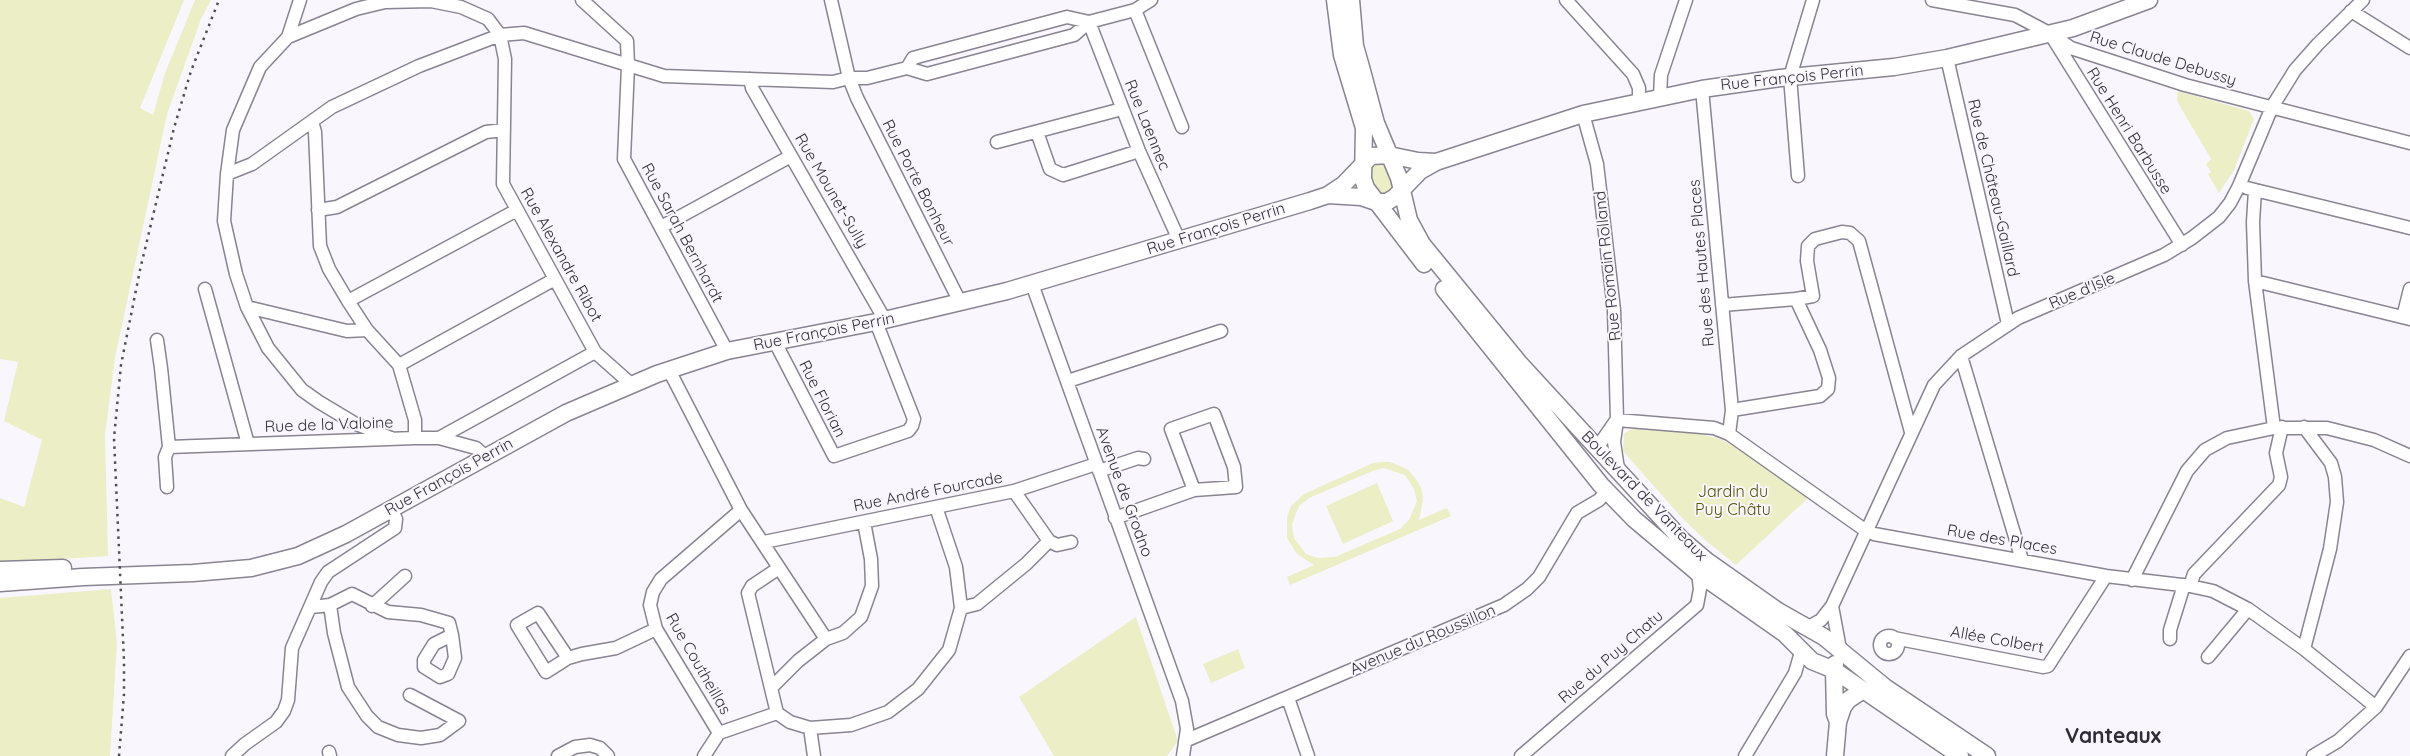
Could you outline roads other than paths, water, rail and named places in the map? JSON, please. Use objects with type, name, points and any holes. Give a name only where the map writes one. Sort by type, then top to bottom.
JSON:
[{"type":"main road","name":"Boulevard de Vanteaux","points":[[1336,0],[1342,55],[1364,128],[1363,179],[1368,192],[1612,480],[1707,561],[1778,611],[1803,639],[1812,661],[1837,659]]},
{"type":"main road","name":"Boulevard de Vanteaux","points":[[1351,0],[1355,46],[1376,123],[1402,188],[1405,208],[1422,244],[1612,480],[1634,519],[1698,573],[1785,634],[1803,639],[1886,688],[1987,756]]},
{"type":"main road","name":"Rue François Perrin","points":[[1328,194],[1361,197],[1376,202],[1392,200],[1420,171],[1436,162],[1582,114],[1639,100],[1702,89],[1790,77],[1894,67],[1947,58],[2073,28],[2149,0]]},
{"type":"main road","name":"Rue François Perrin","points":[[116,572],[251,568],[298,556],[346,534],[566,413],[631,384],[669,370],[727,351],[880,321],[1032,284],[1179,240],[1328,194],[1343,185],[1371,156],[1389,154],[1418,161],[1436,162]]},
{"type":"main road","points":[[0,570],[116,572]]},
{"type":"main road","points":[[0,584],[116,572]]},
{"type":"main road","name":"Boulevard de Vanteaux","points":[[1837,659],[1863,690],[1960,756]]},
{"type":"main road","points":[[1837,659],[1835,714],[1838,722]]},
{"type":"main road","points":[[1835,756],[1838,722],[1843,707],[1848,700],[1863,690]]},
{"type":"street","points":[[288,37],[300,0]]},
{"type":"street","name":"Rue Sarah Bernhardt","points":[[582,0],[627,41],[628,66],[624,159],[727,351]]},
{"type":"street","name":"Rue Porte Bonheur","points":[[832,0],[849,78],[856,98],[960,302]]},
{"type":"street","points":[[227,174],[252,164],[332,107],[419,66],[500,35],[524,33],[664,76],[833,82],[849,78],[867,78],[907,68],[927,74],[1074,34],[1089,22],[1135,10],[1151,0]]},
{"type":"street","points":[[1566,0],[1633,74],[1639,88],[1639,100]]},
{"type":"street","points":[[1660,97],[1661,75],[1686,0]]},
{"type":"street","points":[[1798,176],[1790,77],[1813,0]]},
{"type":"street","name":"Rue d'Isle","points":[[1803,639],[1832,606],[1934,385],[1961,356],[2018,318],[2144,265],[2182,245],[2219,217],[2230,203],[2239,186],[2272,107],[2295,70],[2351,10],[2363,0]]},
{"type":"street","points":[[390,438],[354,423],[302,390],[268,348],[247,308],[236,274],[224,221],[227,174],[233,130],[260,67],[288,37],[356,9],[386,2],[431,1],[462,4],[488,19],[500,35]]},
{"type":"street","name":"Rue Claude Debussy","points":[[1937,1],[2015,16],[2049,33],[2071,48],[2185,85],[2410,143]]},
{"type":"street","points":[[1135,10],[1182,127]]},
{"type":"street","points":[[2351,10],[2410,48]]},
{"type":"street","points":[[907,68],[913,58],[1067,17],[1089,22]]},
{"type":"street","name":"Rue Laennec","points":[[1089,22],[1139,151],[1179,240]]},
{"type":"street","name":"Rue Henri Barbusse","points":[[2049,33],[2182,245]]},
{"type":"street","name":"Rue Alexandre Ribot","points":[[500,35],[505,59],[503,184],[595,352],[631,384]]},
{"type":"street","name":"Rue de Château-Gaillard","points":[[1947,58],[2008,324]]},
{"type":"street","name":"Rue Mounet-Sully","points":[[750,79],[752,88],[880,321]]},
{"type":"street","name":"Rue des Hautes Places","points":[[1702,89],[1732,410],[1729,434]]},
{"type":"street","points":[[997,142],[1122,109]]},
{"type":"street","name":"Rue Romain Rolland","points":[[1582,114],[1598,164],[1614,310],[1617,420],[1612,480]]},
{"type":"street","points":[[312,122],[315,132],[320,246],[329,269],[348,302],[367,330],[399,365],[415,420],[415,438]]},
{"type":"street","points":[[318,210],[337,207],[486,132],[504,130]]},
{"type":"street","points":[[1037,132],[1050,169],[1063,175],[1139,151]]},
{"type":"street","points":[[661,227],[791,156]]},
{"type":"street","points":[[2239,186],[2410,228]]},
{"type":"street","points":[[2170,639],[2170,630],[2187,586],[2194,574],[2278,486],[2281,478],[2276,453],[2278,427],[2255,281],[2253,222],[2255,190]]},
{"type":"street","points":[[348,302],[517,210]]},
{"type":"street","points":[[1722,305],[1813,296],[1807,261],[1808,246],[1815,239],[1842,232],[1850,233],[1859,240],[1911,432]]},
{"type":"street","points":[[399,365],[556,280]]},
{"type":"street","points":[[2255,281],[2406,318],[2410,289]]},
{"type":"street","name":"Avenue de Grodno","points":[[1032,284],[1184,711],[1187,740]]},
{"type":"street","points":[[205,289],[248,444]]},
{"type":"street","points":[[1732,410],[1820,396],[1828,389],[1829,378],[1820,350],[1796,298]]},
{"type":"street","points":[[247,308],[347,331],[367,330]]},
{"type":"street","name":"Rue Florian","points":[[775,342],[834,456],[908,431],[912,426],[914,419],[880,321]]},
{"type":"street","points":[[1068,381],[1221,331]]},
{"type":"street","points":[[157,340],[168,447],[165,457],[167,487]]},
{"type":"street","points":[[439,438],[595,352]]},
{"type":"street","points":[[1961,356],[2022,560]]},
{"type":"street","points":[[669,370],[741,510],[764,542],[826,639]]},
{"type":"street","points":[[1115,518],[1194,490],[1236,487],[1234,467],[1214,414],[1171,428],[1194,490]]},
{"type":"street","points":[[1595,460],[1617,420]]},
{"type":"street","name":"Rue des Places","points":[[1617,420],[1714,428],[1729,434],[1867,531],[2106,576],[2213,591],[2248,609],[2304,649],[2376,707]]},
{"type":"street","points":[[2132,580],[2176,488],[2187,471],[2205,450],[2227,438],[2278,427],[2304,427],[2348,432],[2374,440],[2410,456]]},
{"type":"street","points":[[2304,427],[2330,463],[2335,477],[2337,502],[2330,550],[2304,649]]},
{"type":"street","name":"Rue de la Valoine","points":[[168,447],[390,438],[439,438],[476,448],[486,457]]},
{"type":"street","name":"Rue André Fourcade","points":[[764,542],[1014,491],[1138,458],[1144,459]]},
{"type":"street","name":"Avenue du Roussillon","points":[[1187,740],[1504,605],[1516,598],[1539,577],[1577,513],[1599,500],[1612,480]]},
{"type":"street","points":[[1014,491],[1048,541],[1057,545],[1071,542]]},
{"type":"street","points":[[779,568],[752,586],[748,593],[777,714],[790,722],[810,728],[851,725],[888,712],[918,688],[949,650],[962,608],[956,567],[936,507]]},
{"type":"street","points":[[232,756],[245,744],[276,722],[284,710],[288,700],[292,648],[328,572],[395,528],[396,523],[391,509]]},
{"type":"street","name":"Rue Coutheillas","points":[[704,756],[720,733],[656,630],[650,605],[653,592],[661,580],[741,510]]},
{"type":"street","points":[[771,688],[798,660],[826,639],[843,633],[861,617],[872,586],[871,559],[864,522]]},
{"type":"street","points":[[962,608],[977,604],[1026,564],[1048,541]]},
{"type":"street","name":"Rue du Puy Chatu","points":[[1521,756],[1697,605],[1700,588],[1698,573]]},
{"type":"street","points":[[372,606],[405,576]]},
{"type":"street","name":"Allée Colbert","points":[[1894,638],[2043,667],[2048,666],[2106,576]]},
{"type":"street","points":[[311,607],[330,605],[352,594],[372,606],[388,612],[421,615],[449,623],[452,635]]},
{"type":"street","points":[[330,605],[334,633],[348,688],[367,716],[378,728],[398,735],[421,738],[440,735],[459,721],[410,695]]},
{"type":"street","points":[[1832,606],[1837,659]]},
{"type":"street","points":[[2208,656],[2248,609]]},
{"type":"street","points":[[568,658],[538,613],[517,625],[546,672],[568,658],[616,648],[656,630]]},
{"type":"street","points":[[1745,756],[1795,673],[1803,639]]},
{"type":"street","points":[[2312,756],[2338,741],[2376,707],[2410,656]]},
{"type":"street","points":[[1288,698],[1308,756]]},
{"type":"street","points":[[720,733],[777,714]]},
{"type":"street","points":[[810,728],[814,756]]},
{"type":"street","points":[[1184,756],[1187,740]]},
{"type":"street","points":[[558,756],[575,747],[590,745],[600,748],[608,756]]},
{"type":"railway","points":[[119,756],[124,694],[124,661],[114,438],[121,365],[140,270],[174,128],[191,71],[219,0]]},
{"type":"district","name":"Vanteaux","points":[[2113,737]]},
{"type":"park label","name":"Jardin du Puy Châtu","points":[[1733,501]]}]
